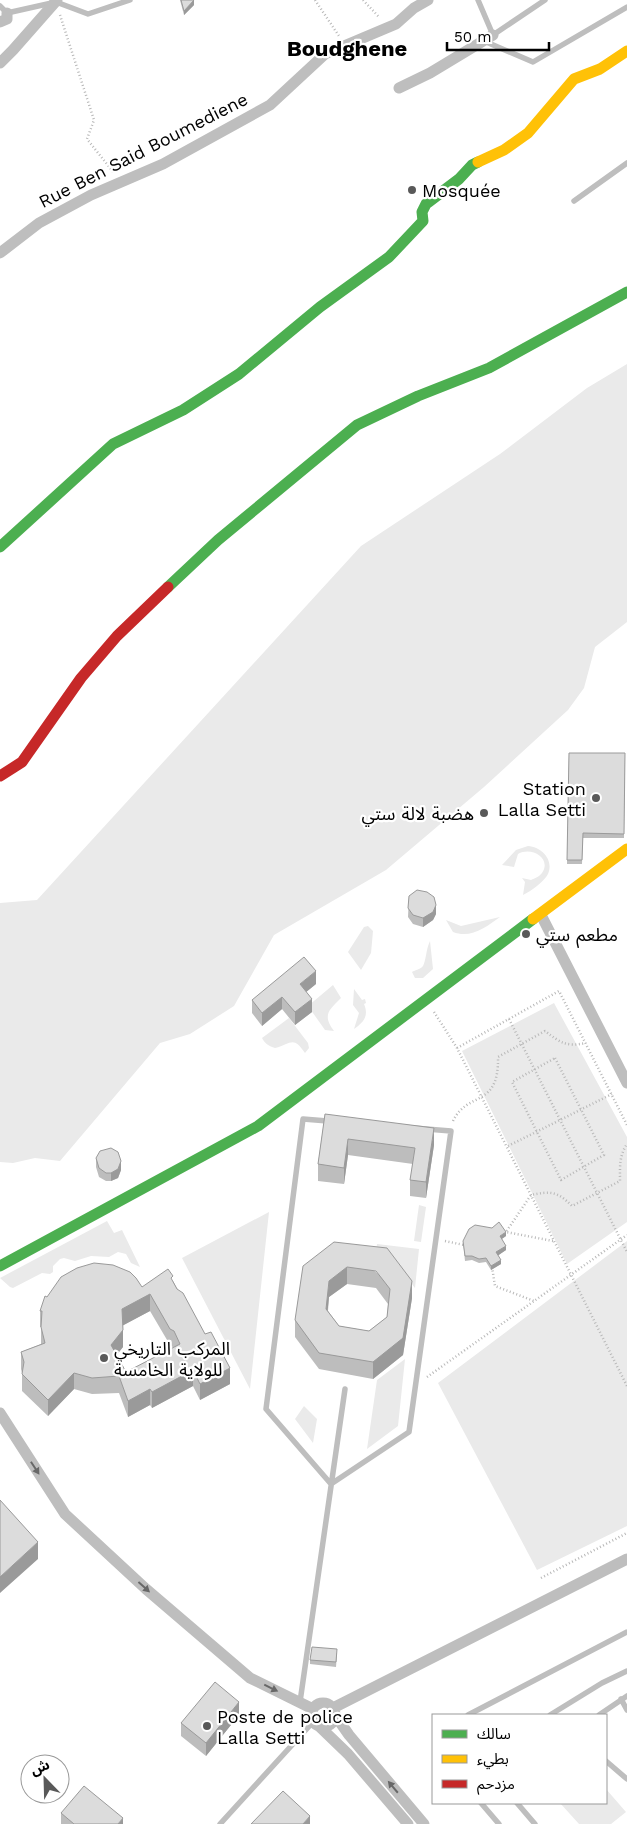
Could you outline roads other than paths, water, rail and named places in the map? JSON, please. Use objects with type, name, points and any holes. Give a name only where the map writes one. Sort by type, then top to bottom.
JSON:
[{"type":"street","name":"Rue Ben Said Boumediene","points":[[0,253],[38,223],[91,195],[163,164],[270,105],[325,54],[396,24],[414,8],[428,0]]},
{"type":"street","points":[[0,63],[56,1]]},
{"type":"street","points":[[399,88],[430,73],[488,38]]},
{"type":"street","points":[[0,547],[113,444],[183,410],[239,374],[320,308],[388,257],[422,222],[422,212],[426,204],[459,179],[472,164],[504,150],[528,133],[574,79],[600,69],[627,51]]},
{"type":"street","points":[[0,776],[22,762],[81,678],[117,636],[218,540],[357,425],[418,396],[489,368],[624,293]]},
{"type":"street","points":[[0,1266],[258,1126],[627,849]]},
{"type":"street","points":[[541,915],[627,1083]]},
{"type":"street","points":[[0,1413],[4,1430],[65,1514],[146,1589],[250,1678],[313,1709]]},
{"type":"street","points":[[316,1724],[330,1725],[334,1712],[627,1559]]},
{"type":"street","points":[[408,1824],[348,1754],[316,1724],[311,1716],[313,1709],[321,1703],[327,1704],[349,1736],[424,1824]]},
{"type":"lane","points":[[2,14],[56,1],[88,14],[130,0]]},
{"type":"lane","points":[[478,0],[488,38],[533,62],[627,7]]},
{"type":"lane","points":[[488,38],[545,0]]},
{"type":"lane","points":[[574,201],[627,163]]},
{"type":"lane","points":[[303,1119],[451,1131],[409,1432],[331,1484],[266,1409],[303,1119]]},
{"type":"lane","points":[[300,1702],[345,1390]]},
{"type":"lane","points":[[470,1714],[627,1632]]},
{"type":"lane","points":[[552,1714],[602,1683],[627,1671]]},
{"type":"lane","points":[[600,1714],[627,1696]]},
{"type":"lane","points":[[621,1700],[627,1710]]},
{"type":"lane","points":[[220,1824],[316,1724]]},
{"type":"lane","points":[[607,1762],[627,1779]]},
{"type":"lane","points":[[481,1804],[499,1824]]},
{"type":"lane","points":[[518,1804],[535,1824]]},
{"type":"place","name":"Mosquée","points":[[412,190]]},
{"type":"place","name":"Station Lalla Setti","points":[[596,798]]},
{"type":"place","name":"هضبة لالة ستي","points":[[484,813]]},
{"type":"place","name":"مطعم ستي","points":[[526,934]]},
{"type":"place","name":"المركب التاريخي للولاية الخامسة","points":[[104,1358]]},
{"type":"place","name":"Poste de police Lalla Setti","points":[[207,1726]]},
{"type":"district","name":"Boudghene","points":[[347,48]]}]
